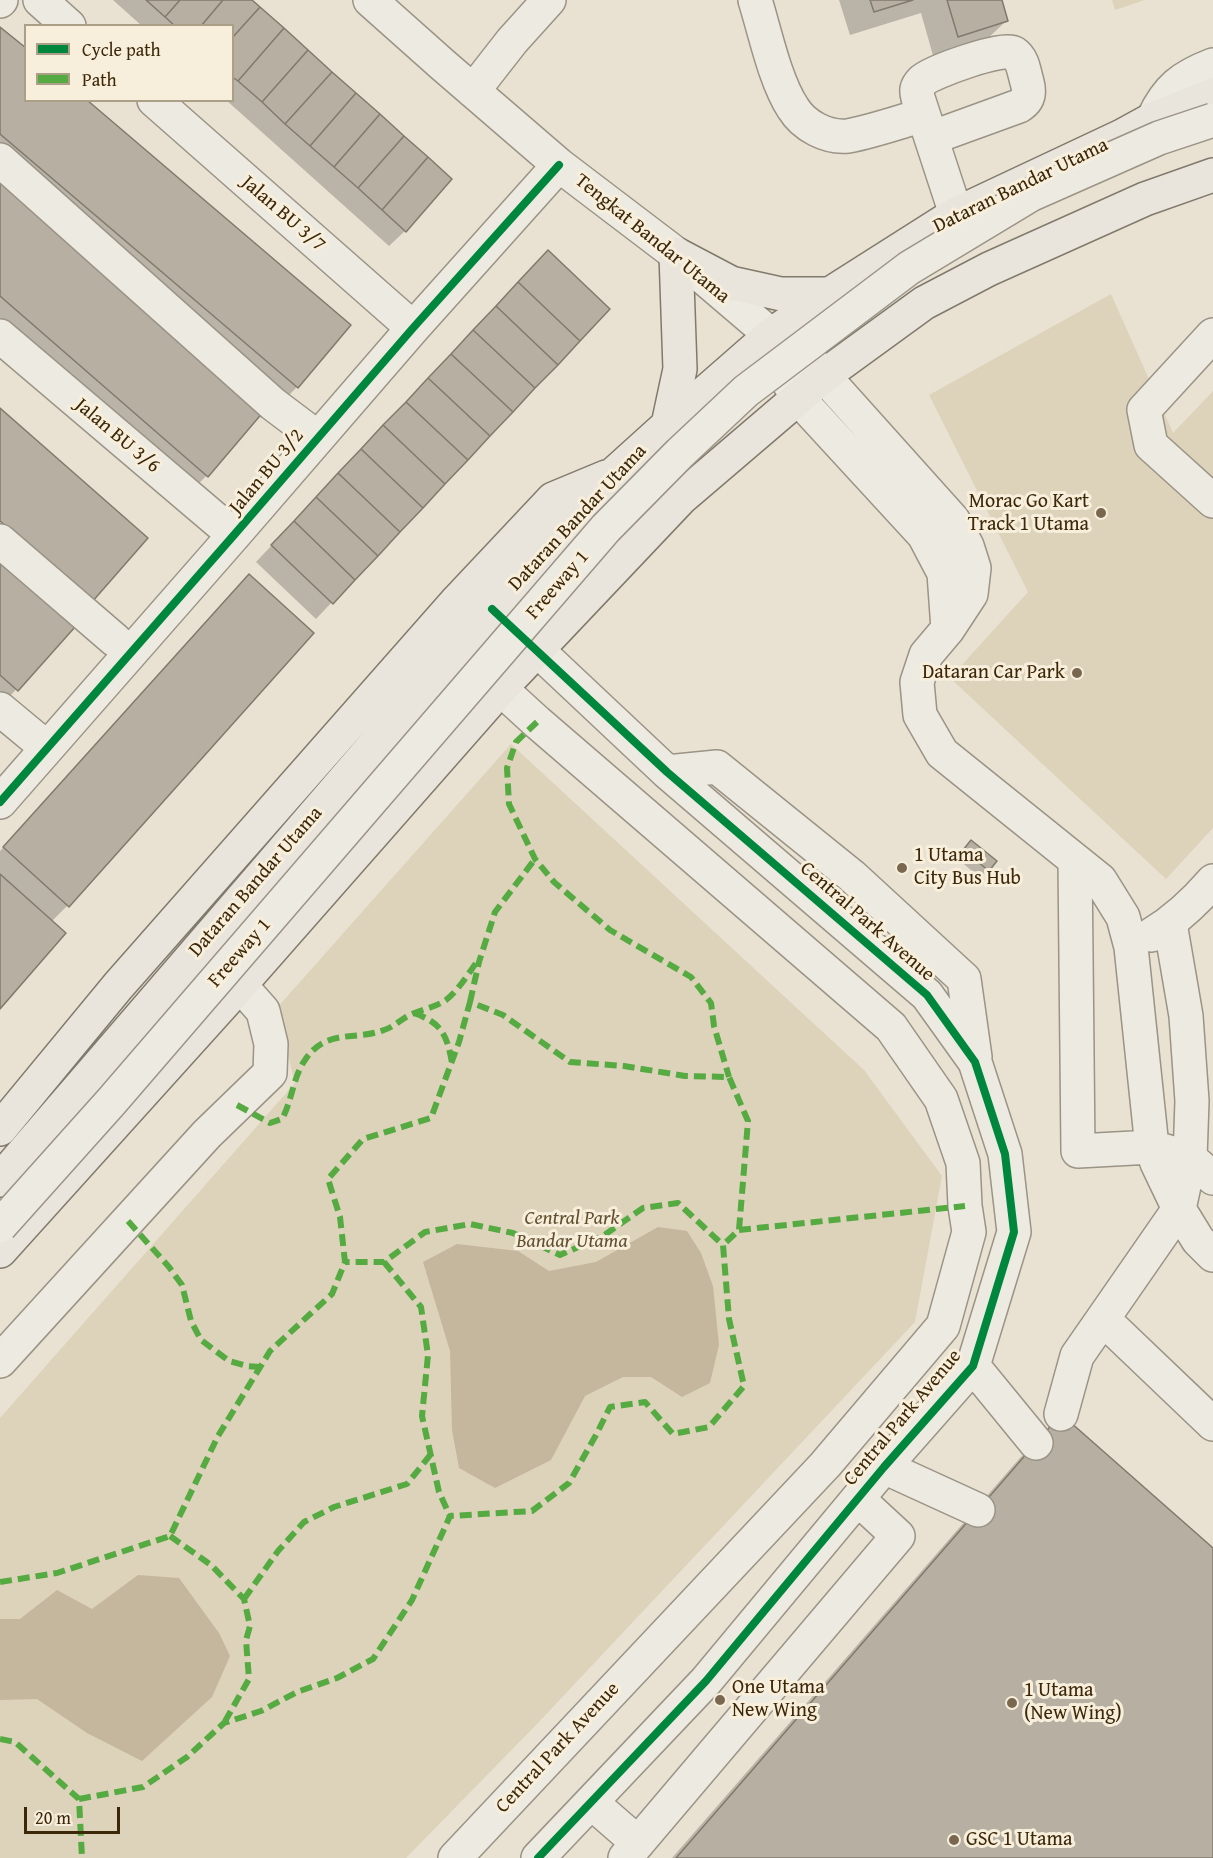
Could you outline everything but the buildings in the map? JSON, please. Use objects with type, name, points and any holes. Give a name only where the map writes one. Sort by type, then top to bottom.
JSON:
[{"type":"main road","name":"Dataran Bandar Utama","points":[[0,1180],[379,738],[615,472],[771,335],[830,294],[956,214],[1122,136],[1153,119],[1213,95]]},
{"type":"main road","points":[[0,1251],[240,985],[536,649],[681,498],[825,375],[924,303],[989,269],[1145,199],[1213,175]]},
{"type":"main road","points":[[668,425],[680,369],[676,254],[731,283],[781,294],[830,294]]},
{"type":"main road","points":[[0,1129],[118,986],[466,591],[553,499],[615,472]]},
{"type":"street","points":[[40,0],[67,24]]},
{"type":"street","name":"Tengkat Bandar Utama","points":[[370,0],[560,165],[676,254],[771,335],[805,355],[953,520],[967,546],[974,568],[971,594],[948,629],[926,655],[917,682],[920,715],[942,753],[1100,880],[1123,917],[1131,946],[1152,1147],[1157,1163],[1179,1209],[1198,1240],[1213,1255]]},
{"type":"street","points":[[473,91],[512,41],[549,0]]},
{"type":"street","points":[[755,0],[782,86],[793,110],[823,133],[846,136],[927,127],[956,214]]},
{"type":"street","points":[[1153,119],[1161,102],[1175,85],[1191,74],[1213,64]]},
{"type":"street","name":"Jalan BU 3/7","points":[[156,102],[413,328]]},
{"type":"street","name":"Freeway 1","points":[[0,1226],[111,1102],[606,528],[680,453],[746,392],[909,268],[1030,195],[1159,138],[1213,120]]},
{"type":"street","points":[[0,160],[273,404],[318,438]]},
{"type":"street","name":"Jalan BU 3/2","points":[[0,802],[413,328],[560,165]]},
{"type":"street","points":[[771,335],[778,365],[798,398],[924,535],[944,573],[948,629]]},
{"type":"street","points":[[1213,335],[1144,410],[1151,445],[1213,501]]},
{"type":"street","name":"Jalan BU 3/6","points":[[0,336],[234,536]]},
{"type":"street","points":[[0,541],[115,640]]},
{"type":"street","name":"Central Park Avenue","points":[[492,609],[667,772],[927,995],[975,1062],[1005,1154],[1014,1232],[974,1366],[884,1467],[705,1682],[538,1858]]},
{"type":"street","name":"Central Park Avenue","points":[[455,1858],[825,1465],[943,1326],[969,1232],[963,1163],[940,1099],[891,1028],[537,722],[457,649]]},
{"type":"street","points":[[0,709],[47,748]]},
{"type":"street","points":[[0,1159],[171,965],[333,771],[379,738]]},
{"type":"street","points":[[1075,860],[1078,1150],[1152,1147],[1202,1168]]},
{"type":"street","points":[[1131,946],[1170,923],[1194,903],[1213,881]]},
{"type":"street","points":[[1061,1414],[1077,1356],[1179,1209],[1202,1168],[1192,1101],[1185,1016],[1170,923]]},
{"type":"street","points":[[0,1361],[207,1134],[270,1073],[271,1044],[263,1011],[240,985]]},
{"type":"street","points":[[1146,1085],[1192,1101]]},
{"type":"street","points":[[1103,1319],[1213,1424]]},
{"type":"street","points":[[974,1366],[1036,1443]]},
{"type":"street","points":[[884,1467],[978,1510]]},
{"type":"street","points":[[592,1803],[632,1851],[898,1536],[858,1499]]},
{"type":"green space","points":[[1112,0],[1145,0],[1115,10]]},
{"type":"green space","name":"Morac Go Kart Track 1 Utama","points":[[1111,294],[1173,433],[1213,391],[1213,828],[1166,879],[950,678],[1028,592],[929,395]]},
{"type":"green space","name":"Central Park Bandar Utama","points":[[511,744],[864,1070],[942,1176],[915,1322],[537,1724],[406,1858],[0,1858],[0,1418],[295,1083],[276,1009]]},
{"type":"shaded area","points":[[658,1227],[687,1231],[701,1253],[713,1286],[719,1345],[710,1383],[682,1397],[651,1377],[623,1377],[585,1396],[551,1460],[495,1488],[459,1468],[452,1430],[450,1351],[423,1262],[457,1244],[518,1251],[549,1271],[596,1262]]},
{"type":"shaded area","points":[[138,1575],[179,1578],[219,1633],[230,1656],[212,1697],[142,1761],[87,1733],[37,1699],[0,1700],[0,1619],[20,1619],[57,1590],[92,1609]]},
{"type":"marked path","points":[[537,722],[516,742],[507,768],[509,804],[535,859],[554,882],[610,930],[691,977],[711,1003],[714,1026],[729,1077]]},
{"type":"marked path","points":[[470,1002],[479,962],[495,912],[535,859]]},
{"type":"marked path","points":[[237,1105],[270,1123],[282,1119],[301,1067],[313,1050],[332,1039],[384,1030],[416,1012],[446,1000],[481,957]]},
{"type":"marked path","points":[[0,1582],[57,1573],[170,1536],[218,1436],[270,1351],[332,1294],[345,1262],[340,1217],[328,1179],[363,1139],[431,1118],[459,1042],[470,1002],[503,1015],[570,1062],[624,1066],[685,1076],[729,1077],[748,1121],[739,1230],[723,1245]]},
{"type":"marked path","points":[[414,1013],[431,1021],[442,1031],[452,1063]]},
{"type":"marked path","points":[[79,1799],[143,1787],[187,1757],[224,1723],[261,1711],[297,1692],[337,1678],[373,1659],[412,1600],[450,1516],[532,1511],[569,1483],[610,1407],[645,1402],[673,1434],[709,1427],[744,1386],[729,1319],[723,1245],[678,1203],[643,1208],[603,1236],[560,1255],[513,1233],[470,1224],[425,1232],[384,1262],[345,1262]]},
{"type":"marked path","points":[[739,1230],[965,1206]]},
{"type":"marked path","points":[[128,1221],[182,1285],[191,1321],[201,1340],[229,1361],[260,1367]]},
{"type":"marked path","points":[[384,1262],[421,1307],[428,1355],[422,1416],[439,1492],[450,1516]]},
{"type":"marked path","points":[[244,1599],[278,1551],[304,1522],[334,1507],[407,1484],[431,1454]]},
{"type":"marked path","points":[[170,1536],[211,1565],[244,1599],[250,1626],[246,1640],[249,1679],[224,1723]]},
{"type":"marked path","points":[[0,1739],[15,1742],[79,1799],[82,1858]]},
{"type":"cycle path","points":[[0,802],[413,328],[559,165]]},
{"type":"cycle path","points":[[492,609],[667,772],[927,995],[975,1062],[1005,1154],[1014,1232],[973,1366],[884,1467],[706,1681],[538,1858]]},
{"type":"place","name":"Morac Go Kart Track 1 Utama","points":[[1101,513]]},
{"type":"place","name":"Dataran Car Park","points":[[1077,673]]},
{"type":"place","name":"1 Utama City Bus Hub","points":[[902,868]]},
{"type":"place","name":"One Utama New Wing","points":[[720,1700]]},
{"type":"place","name":"1 Utama (New Wing)","points":[[1012,1703]]},
{"type":"place","name":"GSC 1 Utama","points":[[954,1840]]}]
